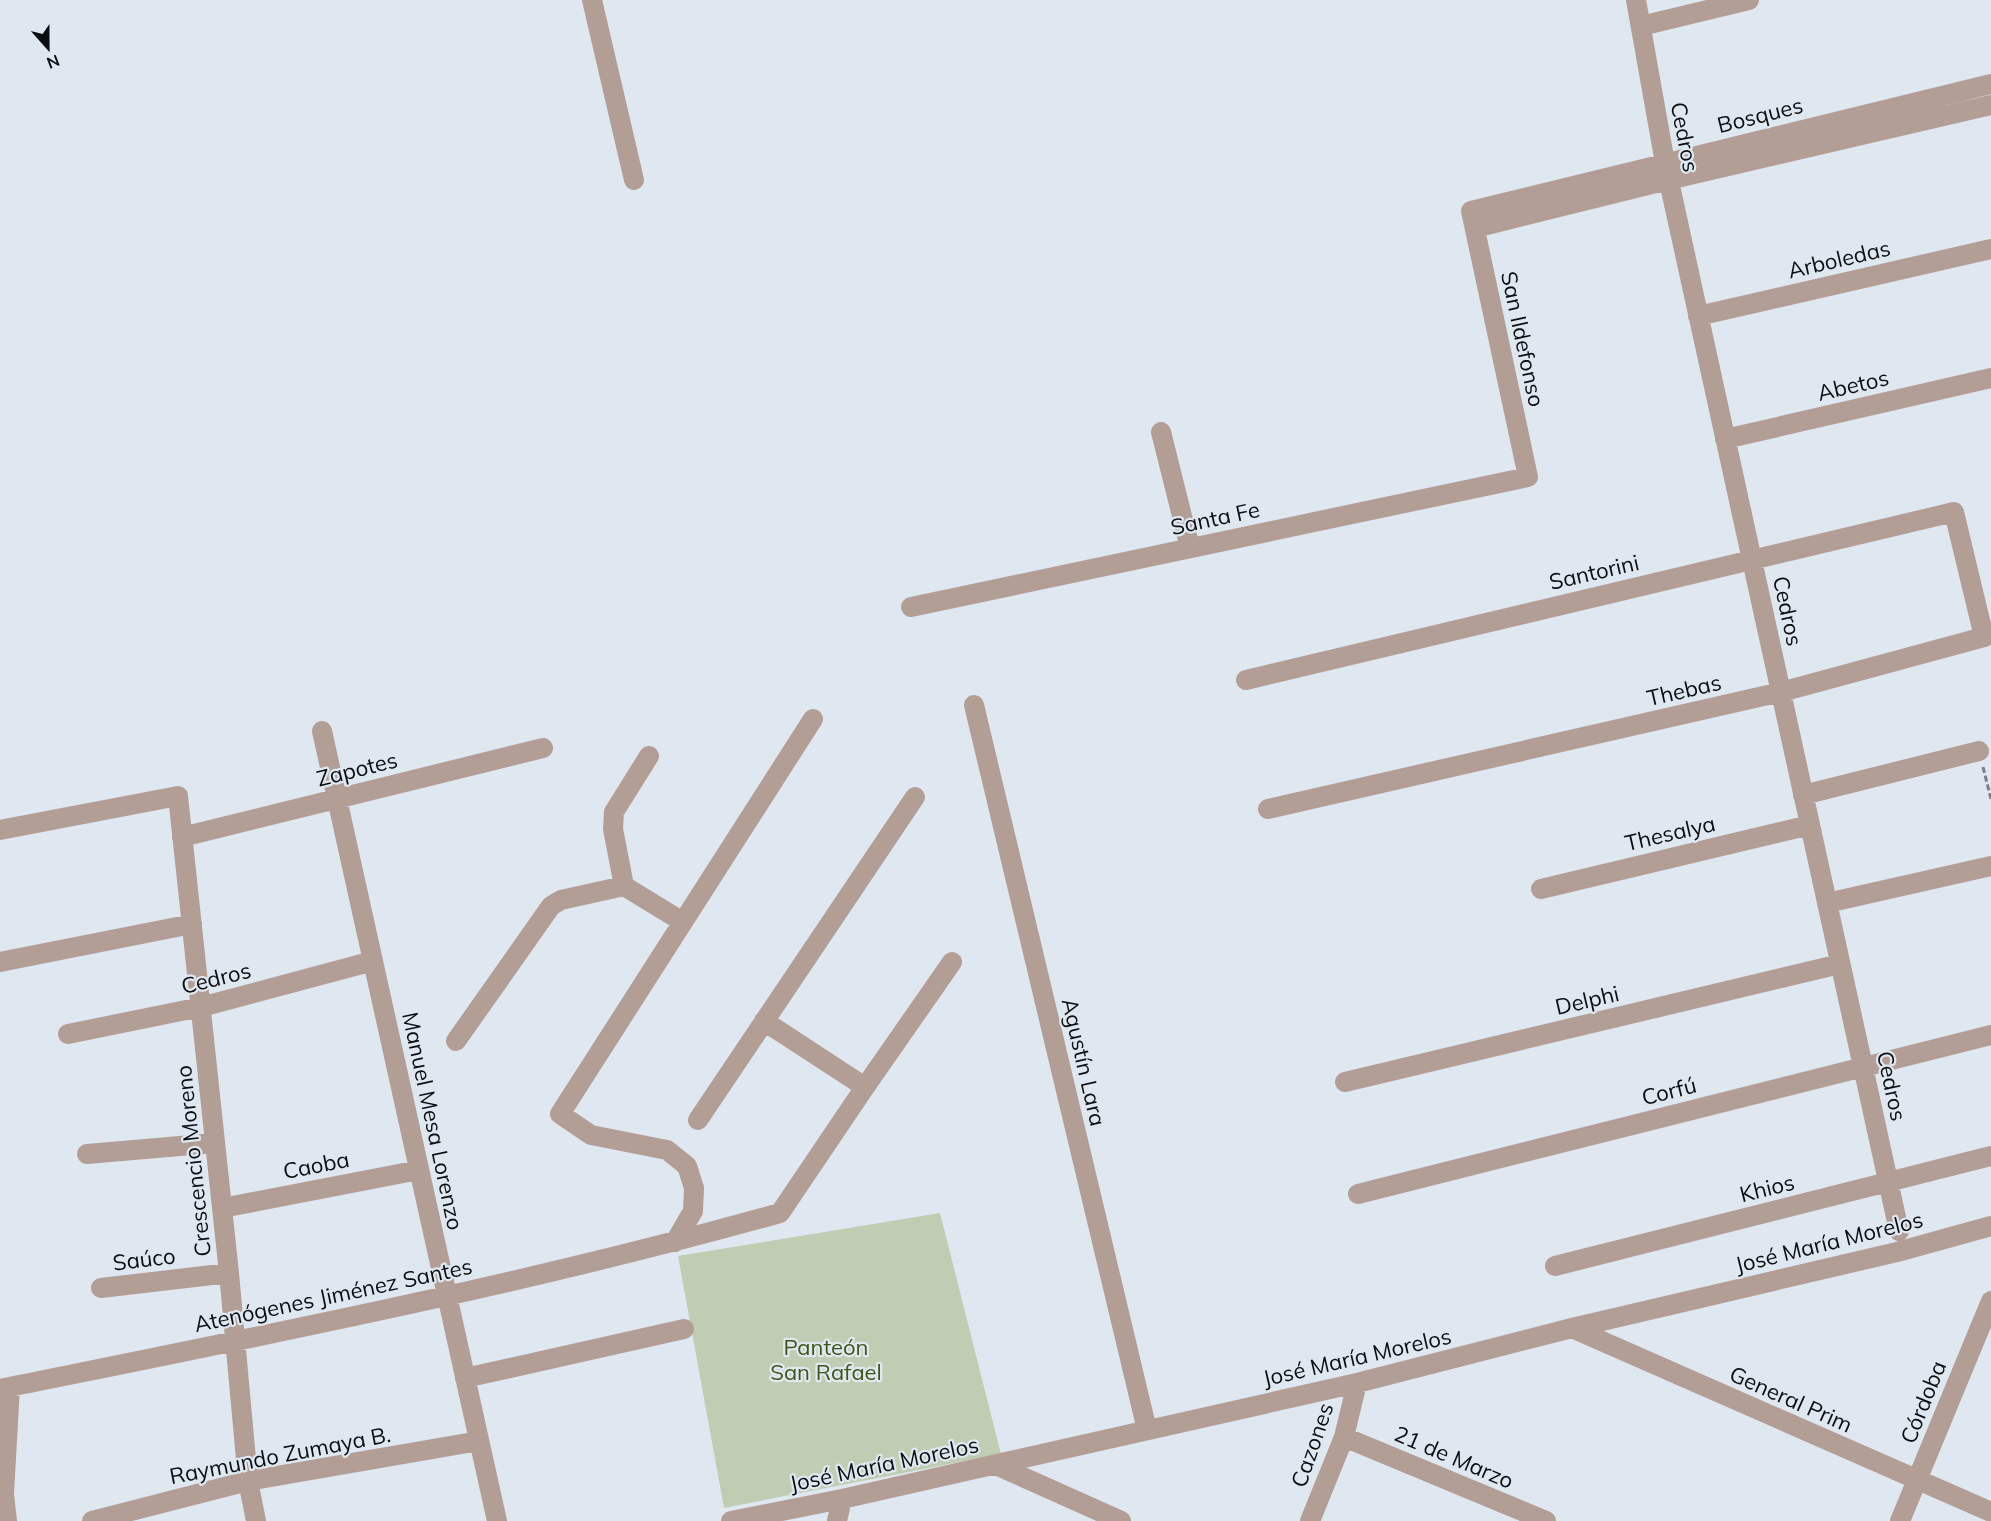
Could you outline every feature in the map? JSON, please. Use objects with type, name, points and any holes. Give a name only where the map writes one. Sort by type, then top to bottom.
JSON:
[{"type":"street","points":[[592,0],[634,180]]},
{"type":"street","name":"Cedros","points":[[1636,0],[1667,171],[1899,1231]]},
{"type":"street","points":[[1641,26],[1749,0]]},
{"type":"street","name":"Bosques","points":[[1473,220],[1667,171],[1991,84]]},
{"type":"street","name":"Bosques","points":[[1667,171],[1991,105]]},
{"type":"street","name":"San Ildefonso","points":[[1473,220],[1528,477]]},
{"type":"street","name":"Arboledas","points":[[1698,316],[1991,249]]},
{"type":"street","name":"Abetos","points":[[1725,439],[1991,378]]},
{"type":"street","points":[[1161,432],[1190,548]]},
{"type":"street","name":"Santa Fe","points":[[911,607],[1528,477]]},
{"type":"street","name":"Santorini","points":[[1246,680],[1954,512]]},
{"type":"street","name":"Thebas","points":[[1268,809],[1781,692],[1984,637],[1954,512]]},
{"type":"street","name":"Agustín Lara","points":[[974,705],[1147,1430]]},
{"type":"street","points":[[675,1242],[693,1211],[693,1188],[687,1166],[667,1150],[591,1136],[560,1114],[813,719]]},
{"type":"street","name":"Manuel Mesa Lorenzo","points":[[322,730],[497,1521]]},
{"type":"street","name":"Zapotes","points":[[182,837],[543,748]]},
{"type":"street","points":[[1803,795],[1979,751]]},
{"type":"street","points":[[624,886],[613,829],[614,812],[649,756]]},
{"type":"street","name":"Crescencio Moreno","points":[[0,830],[178,796],[229,1274],[248,1482],[256,1521]]},
{"type":"street","points":[[698,1120],[915,797]]},
{"type":"street","name":"Thesalya","points":[[1540,888],[1810,825]]},
{"type":"street","points":[[1827,903],[1991,866]]},
{"type":"street","points":[[456,1041],[551,906],[561,900],[624,886],[683,922]]},
{"type":"street","points":[[0,962],[192,924]]},
{"type":"street","name":"Cedros","points":[[68,1034],[201,1007],[373,961]]},
{"type":"street","name":"Atenógenes Jiménez Santes","points":[[5,1388],[447,1297],[675,1242],[780,1213],[952,962]]},
{"type":"street","name":"Delphi","points":[[1345,1082],[1840,964]]},
{"type":"street","points":[[764,1022],[865,1087]]},
{"type":"street","name":"Corfú","points":[[1358,1194],[1991,1035]]},
{"type":"street","points":[[87,1154],[215,1143]]},
{"type":"street","name":"Khios","points":[[1555,1266],[1991,1156]]},
{"type":"street","name":"Caoba","points":[[222,1208],[419,1170]]},
{"type":"street","name":"José María Morelos","points":[[731,1521],[842,1499],[1357,1383],[1572,1328],[1897,1252],[1991,1226]]},
{"type":"street","name":"Saúco","points":[[101,1288],[229,1274]]},
{"type":"street","name":"Córdoba","points":[[1900,1521],[1982,1348],[1991,1301]]},
{"type":"street","name":"General Prim","points":[[1572,1328],[1991,1512]]},
{"type":"street","points":[[465,1378],[684,1329]]},
{"type":"street","name":"Cazones","points":[[1310,1521],[1344,1437],[1357,1383]]},
{"type":"street","points":[[5,1388],[4,1494],[7,1521]]},
{"type":"street","name":"21 de Marzo","points":[[1344,1437],[1546,1521]]},
{"type":"street","name":"Raymundo Zumaya B.","points":[[92,1521],[248,1482],[479,1441]]},
{"type":"street","points":[[996,1465],[1121,1521]]},
{"type":"street","points":[[837,1521],[842,1499]]},
{"type":"path","points":[[1979,751],[1991,799]]},
{"type":"green space","name":"Panteón San Rafael","points":[[940,1213],[1001,1454],[724,1508],[678,1256]]}]
